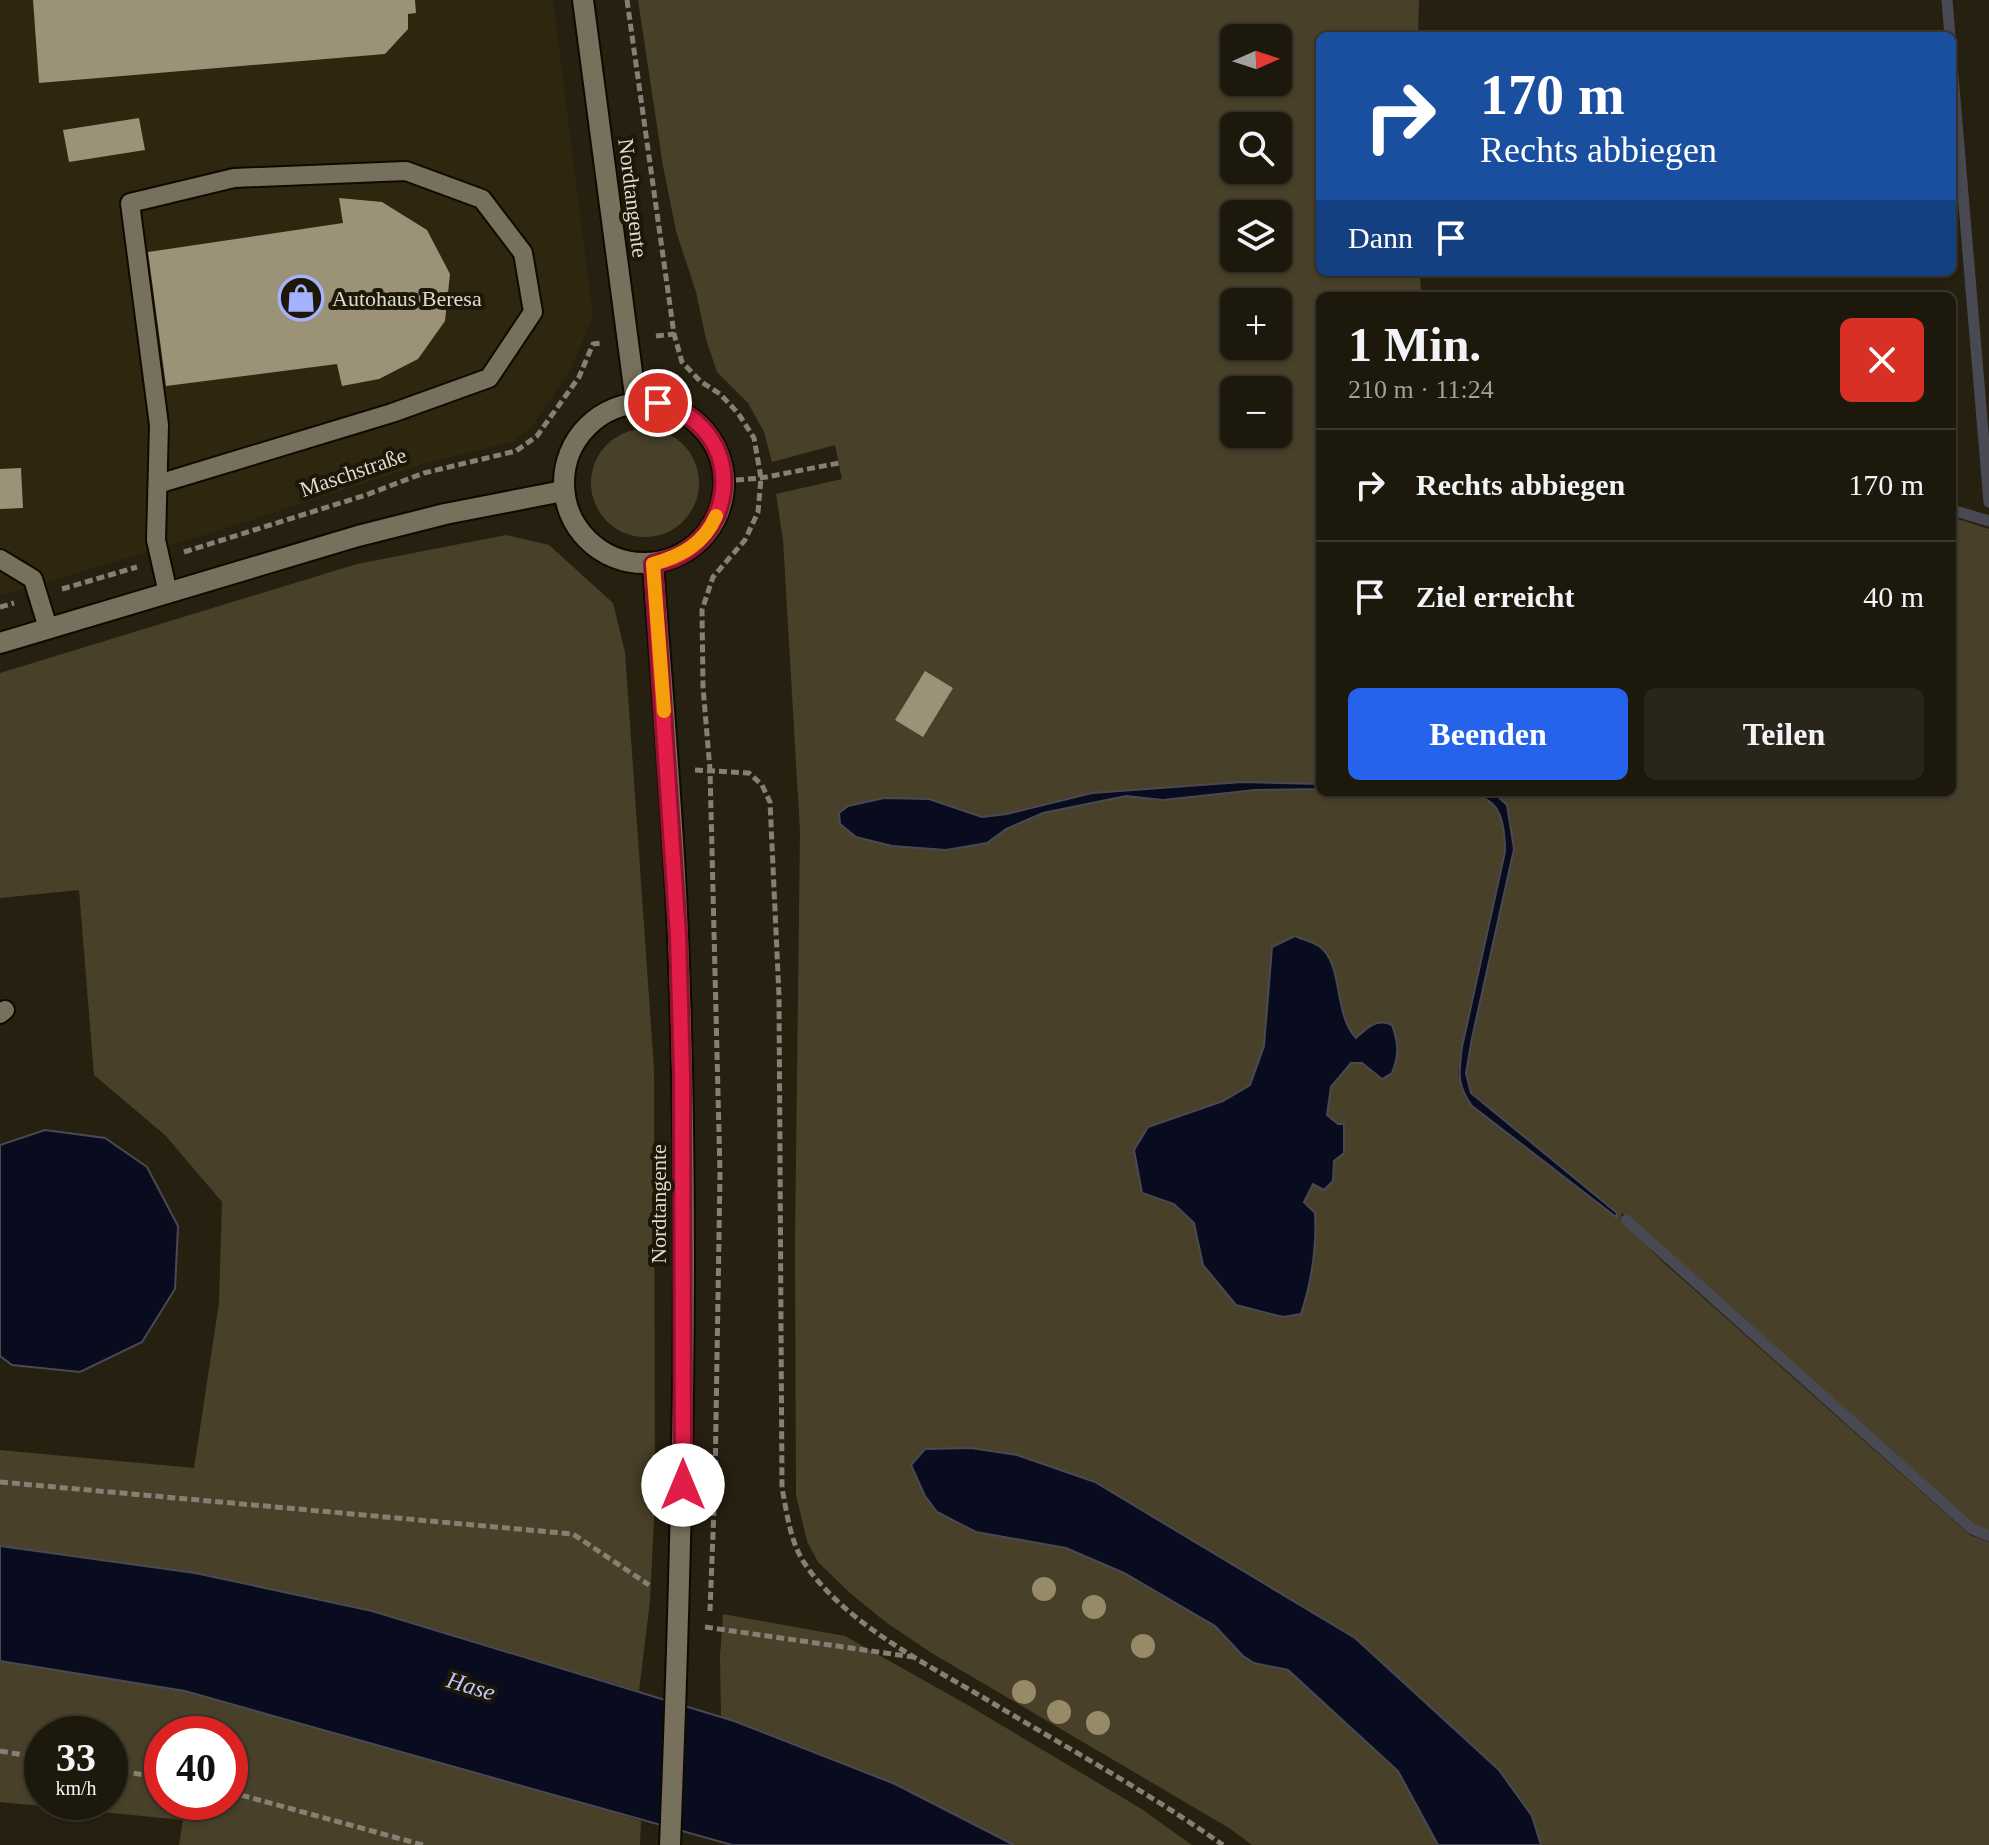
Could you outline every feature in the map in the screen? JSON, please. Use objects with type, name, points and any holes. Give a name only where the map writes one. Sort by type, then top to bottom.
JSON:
[{"type":"street","name":"Nordtangente","points":[[583,0],[636,403]]},
{"type":"street","points":[[636,403],[658,403],[678,410],[697,422],[711,439],[720,459],[724,481],[722,504],[704,536],[676,557],[653,564],[627,563],[603,553],[583,537],[569,516],[563,491],[565,466],[574,442],[590,422],[612,409],[636,403]]},
{"type":"street","points":[[0,643],[373,533],[445,514],[563,491]]},
{"type":"street","name":"Nordtangente","points":[[653,564],[678,935],[682,1074],[683,1485],[670,1845]]},
{"type":"lane","points":[[158,484],[392,413],[489,378],[533,312],[523,253],[482,199],[406,171],[234,178],[130,203],[159,425],[156,540],[168,593]]},
{"type":"lane","points":[[0,559],[33,579],[48,628]]},
{"type":"path","points":[[627,0],[674,334],[682,362],[700,381],[720,394],[738,413],[754,438],[761,478],[758,512],[745,540],[713,577],[702,610],[703,687],[710,770],[720,1174],[715,1481],[708,1629]]},
{"type":"path","name":"Maschstraße","points":[[0,607],[161,560],[366,495],[424,473],[516,451],[537,436],[579,377],[593,344],[674,334]]},
{"type":"path","points":[[724,481],[761,478],[839,463]]},
{"type":"path","points":[[668,771],[749,773],[762,785],[770,802],[779,996],[782,1488],[791,1532],[803,1562],[825,1590],[915,1658],[1170,1808],[1223,1845]]},
{"type":"path","points":[[0,1482],[573,1534],[679,1605],[708,1629],[915,1658]]},
{"type":"path","points":[[0,1751],[24,1755]]},
{"type":"path","points":[[248,1797],[423,1845]]},
{"type":"shaded area","points":[[0,0],[553,0],[593,317],[570,370],[531,428],[512,442],[420,465],[211,533],[0,596]]},
{"type":"shaded area","points":[[638,0],[1419,0],[1418,32],[1316,32],[1316,276],[1420,276],[1421,292],[1316,292],[1316,784],[1242,782],[1092,793],[982,817],[929,799],[856,837],[892,846],[946,850],[987,843],[1006,829],[1043,813],[1126,796],[1163,800],[1255,790],[1316,789],[1316,796],[1479,796],[1499,813],[1505,852],[1458,1074],[1473,1106],[1616,1216],[1617,1213],[1471,1093],[1466,1073],[1472,1038],[1514,849],[1507,805],[1497,796],[1956,796],[1956,518],[1989,529],[1989,1532],[1967,1520],[1622,1213],[1620,1220],[1663,1262],[1970,1535],[1989,1542],[1989,1845],[1252,1845],[1229,1828],[930,1652],[887,1623],[818,1562],[807,1541],[796,1495],[795,1242],[800,831],[783,540],[776,494],[842,479],[835,445],[772,462],[764,432],[748,403],[717,372],[676,231],[663,166]]},
{"type":"shaded area","points":[[645,429],[666,433],[684,444],[695,462],[699,483],[695,504],[684,522],[666,533],[645,537],[624,533],[606,522],[595,504],[591,483],[595,462],[606,444],[624,433]]},
{"type":"shaded area","points":[[506,535],[549,545],[613,603],[625,652],[654,1069],[655,1499],[650,1601],[639,1691],[372,1611],[195,1573],[0,1546],[0,1450],[194,1468],[219,1303],[222,1202],[166,1136],[94,1075],[79,890],[0,898],[0,673],[357,564]]},
{"type":"shaded area","points":[[723,1614],[845,1636],[1140,1808],[1192,1845],[1014,1845],[895,1784],[721,1716]]},
{"type":"shaded area","points":[[0,1661],[185,1691],[525,1785],[641,1821],[640,1845],[179,1845],[183,1820],[248,1820],[248,1716],[144,1716],[144,1816],[128,1815],[128,1716],[24,1716],[24,1804],[0,1802]]},
{"type":"water","points":[[1242,782],[1316,784],[1316,789],[1255,790],[1163,800],[1126,796],[1043,813],[1006,829],[987,843],[946,850],[892,846],[856,837],[840,824],[839,813],[848,806],[884,798],[929,799],[982,817],[1092,793]]},
{"type":"water","points":[[1479,796],[1497,796],[1507,805],[1514,849],[1472,1038],[1466,1073],[1471,1093],[1617,1213],[1616,1217],[1472,1106],[1461,1085],[1462,1047],[1505,852],[1500,815],[1488,800]]},
{"type":"water","points":[[1295,936],[1319,946],[1327,954],[1336,977],[1344,1016],[1356,1038],[1372,1025],[1386,1023],[1392,1025],[1397,1049],[1392,1073],[1382,1079],[1362,1063],[1351,1063],[1331,1087],[1327,1115],[1338,1124],[1344,1124],[1344,1153],[1334,1161],[1333,1181],[1324,1190],[1313,1184],[1304,1202],[1315,1213],[1311,1277],[1301,1314],[1283,1317],[1236,1305],[1203,1265],[1194,1223],[1174,1204],[1142,1193],[1134,1150],[1148,1127],[1223,1101],[1250,1085],[1264,1046],[1272,947]]},
{"type":"water","points":[[45,1130],[105,1138],[147,1167],[178,1226],[175,1289],[142,1342],[80,1372],[12,1365],[0,1356],[0,1145]]},
{"type":"water","points":[[971,1448],[1017,1455],[1095,1482],[1355,1638],[1499,1770],[1532,1816],[1541,1845],[1438,1845],[1398,1771],[1288,1670],[1254,1663],[1243,1656],[1215,1626],[1124,1573],[1066,1548],[976,1532],[937,1512],[925,1496],[911,1465],[925,1449]]},
{"type":"water","name":"Hase","points":[[0,1546],[195,1573],[372,1611],[734,1721],[895,1784],[1014,1845],[732,1845],[185,1691],[0,1661]]},
{"type":"building","points":[[33,0],[415,0],[416,13],[408,14],[408,29],[385,54],[39,83]]},
{"type":"building","points":[[139,118],[145,150],[69,162],[63,130]]},
{"type":"building","name":"Autohaus Beresa","points":[[339,198],[382,202],[427,230],[450,274],[445,321],[418,359],[379,379],[342,386],[337,364],[166,386],[148,252],[343,223]]},
{"type":"building","points":[[21,468],[23,508],[0,509],[0,469]]},
{"type":"building","points":[[925,671],[953,688],[923,737],[895,720]]},
{"type":"waterway","points":[[1947,0],[1950,32]]},
{"type":"waterway","points":[[1956,111],[1989,502]]},
{"type":"waterway","points":[[1956,511],[1989,521]]},
{"type":"waterway","points":[[1626,1220],[1972,1529],[1989,1536]]},
{"type":"slow traffic","points":[[664,711],[653,564],[676,557],[696,545],[716,516]]},
{"type":"place","name":"Autohaus Beresa","points":[[301,298]]},
{"type":"route","points":[[658,403],[678,410],[697,422],[711,439],[720,459],[724,481],[722,504],[712,526],[696,545],[676,557],[653,564],[678,935],[682,1074],[683,1485]]}]
